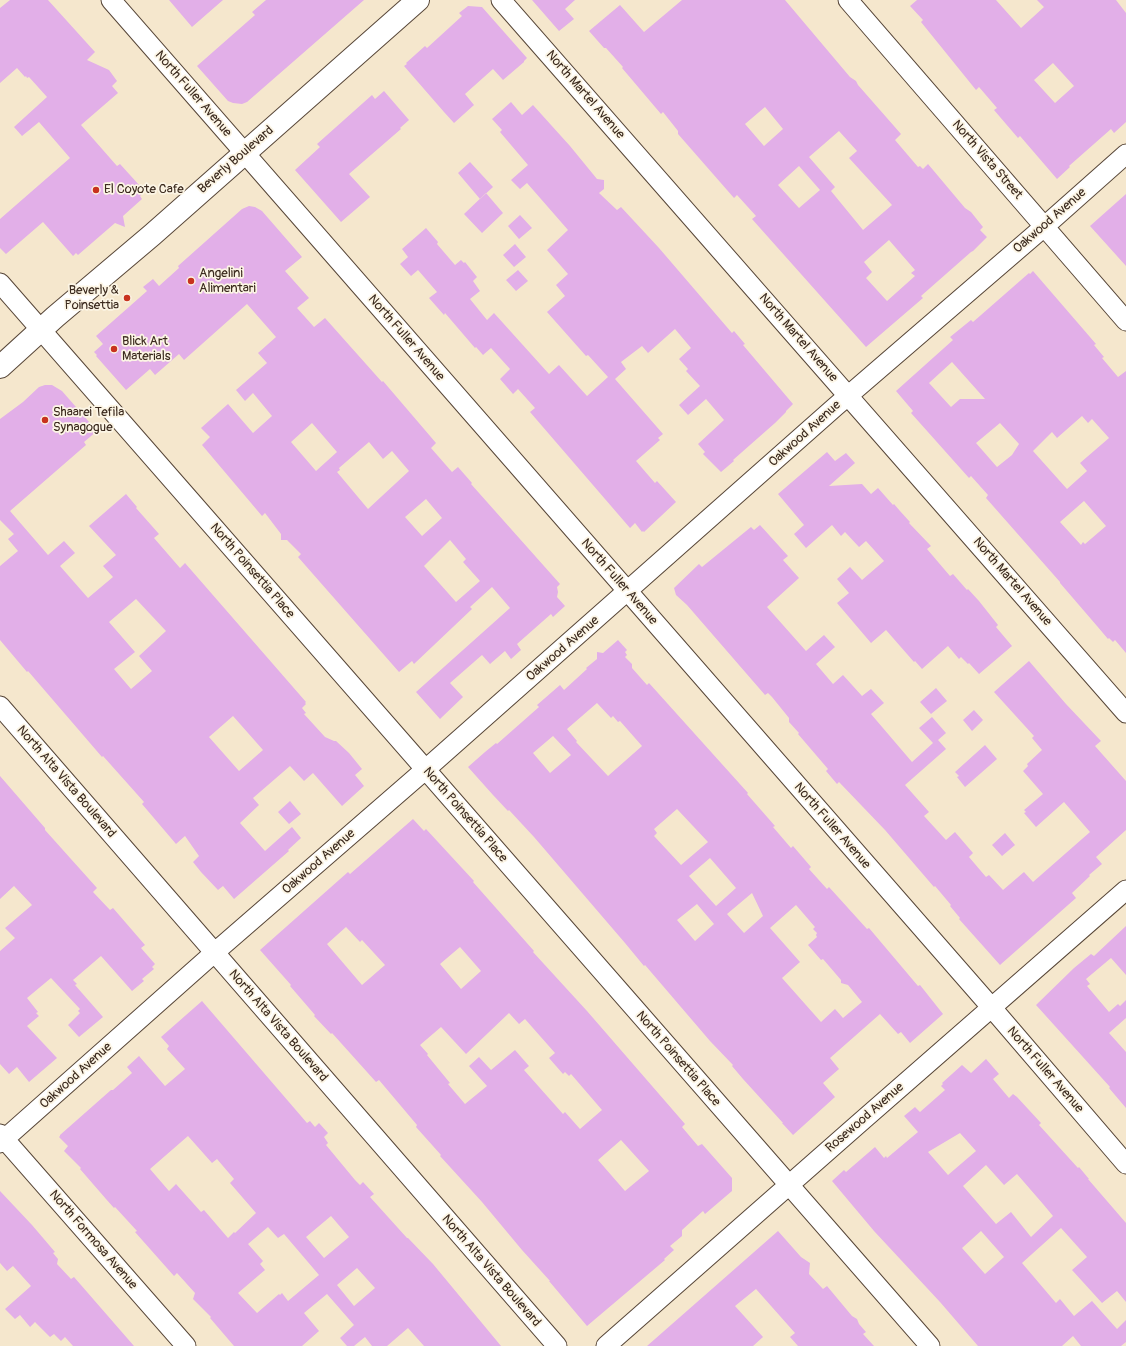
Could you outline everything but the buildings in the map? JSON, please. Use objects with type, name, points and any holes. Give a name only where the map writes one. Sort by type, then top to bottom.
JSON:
[{"type":"main road","name":"Beverly Boulevard","points":[[0,367],[418,0]]},
{"type":"street","name":"North Fuller Avenue","points":[[111,0],[992,1008],[1126,1164]]},
{"type":"street","name":"North Martel Avenue","points":[[501,0],[849,395],[1126,713]]},
{"type":"street","name":"North Vista Street","points":[[848,0],[1126,321]]},
{"type":"street","name":"Oakwood Avenue","points":[[2,1139],[426,770],[849,395],[1126,154]]},
{"type":"street","name":"North Poinsettia Place","points":[[0,284],[930,1346]]},
{"type":"street","name":"North Alta Vista Boulevard","points":[[0,706],[557,1346]]},
{"type":"street","name":"Rosewood Avenue","points":[[606,1346],[788,1184],[1126,890]]},
{"type":"street","name":"North Formosa Avenue","points":[[2,1139],[186,1346]]},
{"type":"place","name":"El Coyote Cafe","points":[[96,190]]},
{"type":"place","name":"Angelini Alimentari","points":[[191,281]]},
{"type":"place","name":"Beverly & Poinsettia","points":[[127,298]]},
{"type":"place","name":"Blick Art Materials","points":[[114,349]]},
{"type":"place","name":"Shaarei Tefila Synagogue","points":[[45,420]]}]
